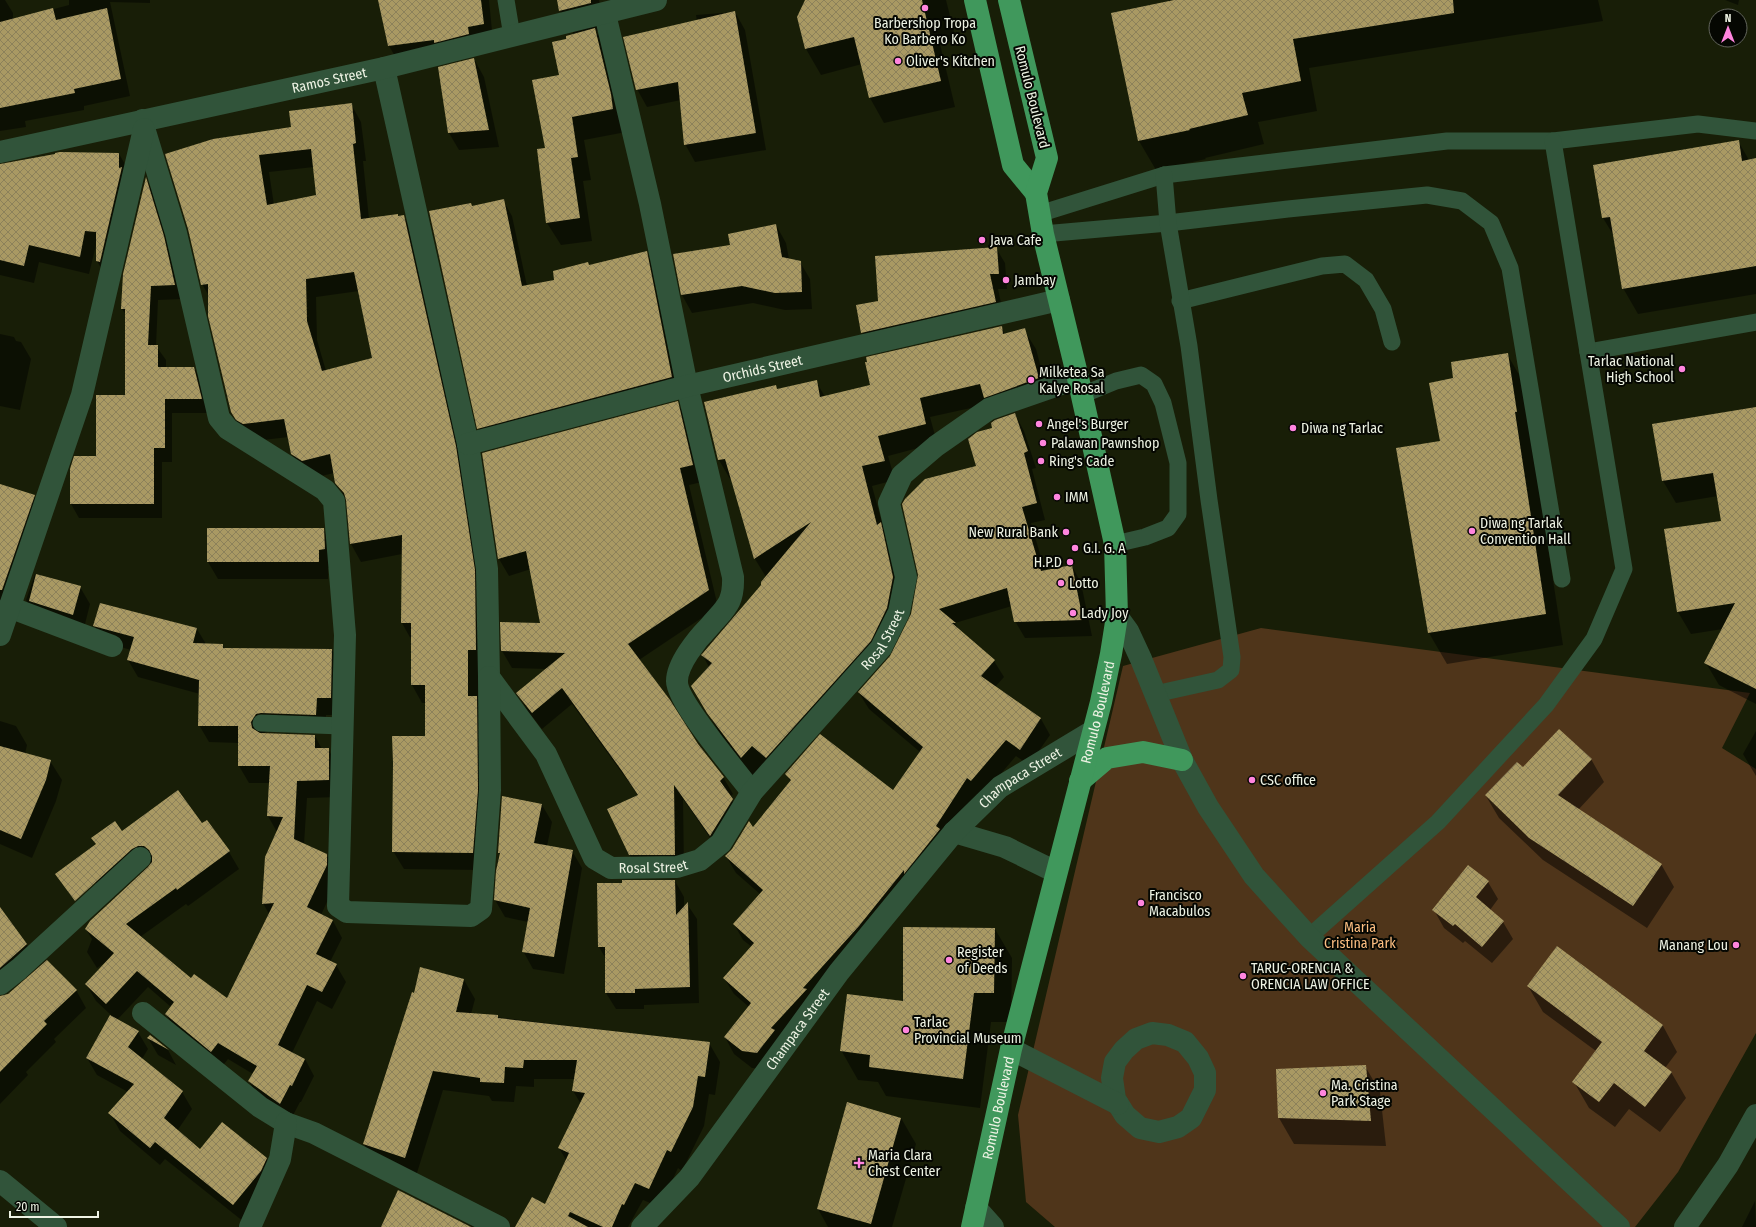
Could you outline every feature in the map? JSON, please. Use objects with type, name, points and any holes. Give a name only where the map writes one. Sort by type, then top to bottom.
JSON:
[{"type":"highway","name":"Romulo Boulevard","points":[[974,1217],[1011,1049],[1093,731],[1111,654],[1117,616],[1115,544],[1080,386],[1039,214],[1013,165],[975,0]]},
{"type":"highway","name":"Romulo Boulevard","points":[[1008,0],[1047,158],[1039,214]]},
{"type":"highway","points":[[1080,781],[1107,758],[1143,752],[1182,760]]},
{"type":"street","name":"Ramos Street","points":[[0,152],[144,124],[384,68],[605,14],[656,0]]},
{"type":"street","points":[[605,14],[650,204],[687,386],[733,577],[734,591],[729,604],[697,639],[680,667],[676,682],[685,706],[752,792]]},
{"type":"street","points":[[144,124],[176,233],[219,418],[228,429],[325,490],[334,501],[345,635],[338,906],[347,912],[472,916],[481,909],[490,790],[487,569],[468,444],[384,68]]},
{"type":"street","points":[[0,635],[82,395],[144,124]]},
{"type":"street","name":"Orchids Street","points":[[468,444],[687,386],[1059,300]]},
{"type":"street","name":"Rosal Street","points":[[489,677],[546,754],[594,858],[611,868],[677,867],[700,860],[721,843],[752,792],[881,648],[899,612],[906,577],[889,503],[902,475],[936,446],[989,409],[1080,386]]},
{"type":"street","points":[[10,607],[112,646]]},
{"type":"street","points":[[1117,616],[1128,631],[1182,760],[1208,807],[1254,876],[1309,937],[1619,1227]]},
{"type":"street","name":"Champaca Street","points":[[642,1227],[689,1178],[839,972],[954,832],[1000,787],[1093,731]]},
{"type":"street","points":[[954,832],[1005,847],[1056,872]]},
{"type":"street","points":[[0,984],[19,969],[140,858]]},
{"type":"street","points":[[143,1013],[260,1107],[286,1123],[314,1133],[499,1227]]},
{"type":"street","points":[[1011,1049],[1118,1104],[1125,1115],[1140,1128],[1159,1132],[1178,1127],[1191,1118],[1205,1090],[1205,1073],[1198,1058],[1185,1042],[1168,1035],[1152,1033],[1136,1038],[1115,1062],[1112,1078],[1115,1099],[1118,1104]]},
{"type":"street","points":[[1685,1227],[1728,1165],[1756,1115]]},
{"type":"street","points":[[250,1227],[280,1159],[286,1123]]},
{"type":"street","points":[[0,1181],[56,1227]]},
{"type":"street","points":[[974,1217],[993,1227]]},
{"type":"lane","points":[[506,0],[512,36]]},
{"type":"lane","points":[[1039,214],[1164,175],[1447,141],[1552,141],[1698,124],[1756,131]]},
{"type":"lane","points":[[1309,937],[1438,822],[1546,705],[1594,639],[1624,569],[1552,141]]},
{"type":"lane","points":[[1155,694],[1218,680],[1231,670],[1232,657],[1209,500],[1189,346],[1168,223],[1164,175]]},
{"type":"lane","points":[[1039,214],[1168,223],[1427,195],[1462,201],[1492,223],[1510,268],[1562,579]]},
{"type":"lane","points":[[1180,300],[1322,266],[1345,264],[1366,280],[1383,309],[1392,342]]},
{"type":"lane","points":[[1588,352],[1756,322]]},
{"type":"lane","points":[[1080,386],[1116,381],[1141,375],[1154,384],[1163,403],[1178,463],[1178,514],[1168,528],[1145,537],[1115,544]]},
{"type":"lane","points":[[261,723],[342,726]]},
{"type":"green space","name":"Maria Cristina Park","points":[[1261,628],[1750,693],[1722,748],[1756,769],[1756,1033],[1678,1172],[1635,1227],[1055,1227],[1026,1202],[1018,1115],[1123,666]]},
{"type":"building","points":[[378,0],[481,0],[484,24],[468,27],[469,34],[434,43],[434,40],[388,46]]},
{"type":"building","points":[[557,0],[591,0],[591,3],[559,11]]},
{"type":"building","points":[[805,0],[922,0],[941,81],[869,98],[854,37],[805,49],[797,17]]},
{"type":"building","points":[[1174,0],[1453,0],[1454,13],[1293,39],[1301,81],[1242,93],[1248,115],[1189,129],[1190,130],[1138,141],[1111,13]]},
{"type":"building","points":[[53,8],[56,20],[107,8],[121,79],[74,89],[75,93],[0,108],[0,22]]},
{"type":"building","points":[[735,11],[756,133],[684,145],[678,82],[636,90],[623,37]]},
{"type":"building","points":[[595,28],[611,94],[613,109],[572,117],[578,157],[571,158],[580,218],[546,223],[537,149],[545,148],[532,80],[559,75],[552,42],[566,39],[566,36]]},
{"type":"building","points":[[474,58],[489,130],[448,133],[438,67]]},
{"type":"building","points":[[352,103],[356,143],[353,144],[361,219],[398,214],[398,216],[404,215],[456,446],[475,570],[476,650],[468,650],[468,696],[477,696],[478,790],[473,853],[392,852],[392,736],[425,736],[425,685],[411,685],[411,623],[401,623],[402,535],[350,544],[346,500],[344,493],[335,483],[330,454],[302,461],[291,454],[284,419],[243,424],[236,420],[231,412],[208,316],[208,284],[201,285],[188,229],[165,154],[213,139],[291,127],[289,111]],"holes":[[[311,149],[316,195],[267,205],[259,155]],[[354,272],[372,358],[322,371],[307,321],[306,279]]]},
{"type":"building","points":[[1739,140],[1742,161],[1756,158],[1756,266],[1622,289],[1610,217],[1602,218],[1593,165]]},
{"type":"building","points":[[60,152],[119,153],[119,168],[122,167],[100,262],[96,261],[96,232],[85,231],[80,257],[29,245],[24,266],[0,260],[0,164]]},
{"type":"building","points":[[146,177],[164,236],[175,285],[151,286],[148,345],[158,345],[158,367],[194,367],[202,399],[165,399],[165,448],[154,448],[154,504],[70,504],[70,469],[74,456],[96,456],[96,395],[125,395],[125,309],[121,309],[123,274]]},
{"type":"building","points":[[504,199],[522,286],[554,280],[553,271],[588,262],[589,265],[647,251],[672,377],[477,429],[429,211],[471,203],[472,206]]},
{"type":"building","points":[[776,224],[782,257],[801,261],[802,292],[775,293],[742,286],[681,295],[673,254],[730,245],[728,234]]},
{"type":"building","points":[[997,247],[999,274],[990,274],[996,302],[861,333],[856,305],[878,301],[875,256]]},
{"type":"building","points":[[1002,326],[1003,334],[1025,328],[1039,378],[984,398],[980,384],[920,398],[926,424],[878,436],[885,461],[862,466],[877,525],[881,522],[893,577],[887,608],[871,641],[766,758],[752,746],[741,758],[707,713],[691,686],[712,663],[701,655],[761,585],[761,582],[811,522],[754,559],[725,459],[718,460],[704,402],[776,385],[777,389],[817,380],[820,397],[870,385],[865,362],[867,362],[866,357]]},
{"type":"building","name":"Diwa ng Tarlak Convention Hall","points":[[1508,353],[1517,412],[1515,412],[1546,614],[1428,633],[1396,448],[1440,441],[1429,383],[1453,378],[1451,362]]},
{"type":"building","points":[[678,401],[693,465],[680,468],[709,590],[628,644],[670,700],[698,744],[724,777],[720,781],[733,799],[710,836],[674,785],[675,855],[629,855],[607,809],[638,795],[622,771],[562,688],[532,713],[516,693],[565,653],[501,651],[500,622],[540,623],[526,551],[498,559],[482,453]]},
{"type":"building","points":[[1756,407],[1756,689],[1704,663],[1735,603],[1677,612],[1664,529],[1721,521],[1713,473],[1662,481],[1652,424]]},
{"type":"building","points":[[1015,413],[1028,451],[1024,453],[1037,503],[1022,507],[1041,571],[1072,565],[1083,620],[1014,622],[1007,588],[939,609],[956,623],[952,623],[995,660],[981,676],[1041,718],[1020,750],[1006,740],[971,781],[967,778],[936,826],[940,829],[904,874],[904,870],[859,926],[803,988],[807,989],[771,1028],[775,1030],[757,1053],[742,1051],[724,1037],[751,1003],[723,978],[754,943],[733,924],[763,890],[725,856],[732,849],[749,821],[753,827],[791,780],[785,774],[820,734],[893,790],[923,747],[858,692],[890,656],[911,614],[918,575],[902,504],[925,479],[976,466],[968,439],[977,432],[992,428],[991,423],[995,420]]},
{"type":"building","points":[[0,484],[35,495],[2,590],[0,590]]},
{"type":"building","points":[[207,528],[324,528],[325,549],[319,550],[319,562],[207,562]]},
{"type":"building","points":[[36,574],[81,586],[73,615],[29,601]]},
{"type":"building","points":[[100,603],[197,628],[193,643],[223,644],[223,648],[332,649],[331,698],[317,698],[316,715],[261,713],[256,714],[251,722],[252,728],[260,733],[315,735],[315,748],[329,748],[329,780],[297,781],[294,839],[327,854],[327,865],[307,907],[333,920],[316,954],[337,964],[322,992],[307,985],[278,1045],[305,1059],[292,1086],[290,1085],[280,1104],[248,1081],[257,1066],[218,1043],[211,1052],[165,1014],[174,1002],[137,971],[106,1004],[85,984],[114,953],[85,929],[90,921],[152,862],[152,856],[149,850],[144,846],[138,846],[132,849],[75,901],[55,874],[96,844],[91,838],[115,821],[122,831],[178,790],[202,823],[207,820],[230,851],[177,890],[176,888],[126,924],[191,978],[194,974],[227,998],[274,903],[262,904],[265,857],[283,817],[267,816],[270,766],[238,766],[238,726],[198,726],[199,680],[127,660],[134,637],[93,626]]},
{"type":"building","points":[[1559,729],[1592,759],[1558,795],[1662,864],[1633,906],[1529,838],[1485,795],[1517,762],[1523,767]]},
{"type":"building","points":[[0,746],[51,760],[46,780],[21,839],[0,830]]},
{"type":"building","points":[[502,796],[542,804],[534,843],[573,850],[554,957],[522,952],[530,908],[494,900],[496,871],[500,853],[498,853]]},
{"type":"building","points":[[1468,865],[1489,881],[1476,897],[1504,921],[1482,947],[1455,924],[1453,926],[1432,910]]},
{"type":"building","points":[[622,880],[675,880],[676,915],[688,902],[690,987],[635,989],[635,993],[605,993],[605,947],[598,947],[597,883],[622,883]]},
{"type":"building","points":[[0,907],[27,944],[0,968]]},
{"type":"building","points":[[903,927],[995,928],[994,993],[974,993],[963,1079],[869,1067],[870,1055],[840,1051],[847,994],[903,1001]]},
{"type":"building","points":[[1557,946],[1663,1025],[1644,1051],[1672,1072],[1645,1107],[1614,1083],[1599,1102],[1572,1082],[1602,1042],[1527,986]]},
{"type":"building","points":[[47,960],[77,990],[44,1021],[47,1024],[0,1072],[0,996],[8,994]]},
{"type":"building","points":[[420,967],[464,979],[456,1012],[498,1015],[498,1018],[710,1042],[705,1077],[698,1076],[693,1107],[671,1152],[667,1150],[649,1189],[635,1183],[624,1205],[622,1204],[612,1227],[603,1227],[570,1212],[568,1216],[588,1227],[515,1227],[532,1197],[545,1204],[569,1153],[558,1148],[585,1093],[572,1091],[577,1060],[524,1060],[523,1068],[505,1067],[504,1083],[480,1082],[480,1078],[433,1071],[405,1158],[363,1144],[412,992],[414,993]]},
{"type":"building","points":[[110,1015],[139,1031],[128,1047],[183,1091],[164,1118],[200,1149],[222,1122],[267,1158],[261,1171],[233,1205],[155,1142],[150,1148],[108,1113],[134,1084],[86,1058]]},
{"type":"building","points":[[150,1035],[169,1050],[147,1038]]},
{"type":"building","name":"Ma. Cristina Park Stage","points":[[1366,1065],[1371,1121],[1278,1118],[1276,1069]]},
{"type":"building","name":"Maria Clara Chest Center","points":[[847,1102],[901,1118],[871,1224],[817,1209]]},
{"type":"building","points":[[398,1190],[471,1227],[381,1227]]},
{"type":"place","name":"Barbershop Tropa Ko Barbero Ko","points":[[925,8]]},
{"type":"place","name":"Oliver's Kitchen","points":[[898,61]]},
{"type":"place","name":"Java Cafe","points":[[982,240]]},
{"type":"place","name":"Jambay","points":[[1006,280]]},
{"type":"place","name":"Tarlac National High School","points":[[1682,369]]},
{"type":"place","name":"Milketea Sa Kalye Rosal","points":[[1031,380]]},
{"type":"place","name":"Angel's Burger","points":[[1039,424]]},
{"type":"place","name":"Diwa ng Tarlac","points":[[1293,428]]},
{"type":"place","name":"Palawan Pawnshop","points":[[1043,443]]},
{"type":"place","name":"Ring's Cade","points":[[1041,461]]},
{"type":"place","name":"IMM","points":[[1057,497]]},
{"type":"place","name":"Diwa ng Tarlak Convention Hall","points":[[1472,531]]},
{"type":"place","name":"New Rural Bank","points":[[1066,532]]},
{"type":"place","name":"G.I. G. A","points":[[1075,548]]},
{"type":"place","name":"H.P.D","points":[[1070,562]]},
{"type":"place","name":"Lotto","points":[[1061,583]]},
{"type":"place","name":"Lady Joy","points":[[1073,613]]},
{"type":"place","name":"CSC office","points":[[1252,780]]},
{"type":"place","name":"Francisco Macabulos","points":[[1141,903]]},
{"type":"place","name":"Manang Lou","points":[[1736,945]]},
{"type":"place","name":"Register of Deeds","points":[[949,960]]},
{"type":"place","name":"TARUC-ORENCIA & ORENCIA LAW OFFICE","points":[[1243,976]]},
{"type":"place","name":"Tarlac Provincial Museum","points":[[906,1030]]},
{"type":"place","name":"Ma. Cristina Park Stage","points":[[1323,1093]]},
{"type":"place","name":"Maria Clara Chest Center","points":[[859,1163]]}]
